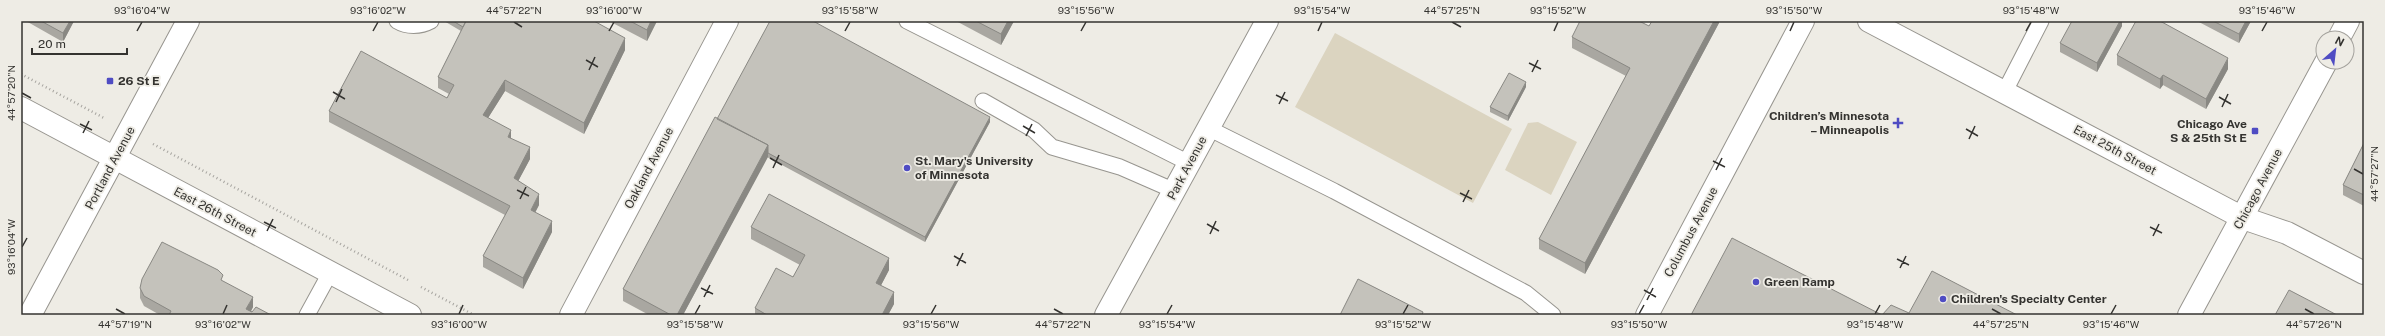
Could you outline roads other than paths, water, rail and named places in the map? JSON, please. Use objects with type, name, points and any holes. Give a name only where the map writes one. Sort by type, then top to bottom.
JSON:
[{"type":"street","name":"Portland Avenue","points":[[30,315],[188,21]]},
{"type":"street","name":"Oakland Avenue","points":[[571,315],[727,21]]},
{"type":"street","name":"Park Avenue","points":[[1106,315],[1267,21]]},
{"type":"street","name":"Columbus Avenue","points":[[1647,315],[1803,21]]},
{"type":"street","name":"East 25th Street","points":[[1869,21],[2005,91],[2243,218],[2287,233],[2364,274]]},
{"type":"street","points":[[2343,30],[2348,21]]},
{"type":"street","name":"Chicago Avenue","points":[[2189,315],[2243,218],[2322,70]]},
{"type":"street","name":"East 26th Street","points":[[21,108],[410,315]]},
{"type":"lane","points":[[397,21],[405,26],[425,24],[431,21]]},
{"type":"lane","points":[[907,21],[1189,163]]},
{"type":"lane","points":[[2005,91],[2041,21]]},
{"type":"lane","points":[[983,101],[1034,130],[1052,147],[1120,167],[1175,190]]},
{"type":"lane","points":[[1208,128],[1334,191],[1526,293],[1553,315]]},
{"type":"lane","points":[[307,315],[330,273]]},
{"type":"place","name":"26 St E","points":[[110,81]]},
{"type":"place","name":"Children’s Minnesota – Minneapolis","points":[[1898,123]]},
{"type":"place","name":"Chicago Ave S & 25th St E","points":[[2255,131]]},
{"type":"place","name":"St. Mary's University of Minnesota","points":[[907,168]]},
{"type":"place","name":"Green Ramp","points":[[1756,282]]},
{"type":"place","name":"Children's Specialty Center","points":[[1943,299]]}]
